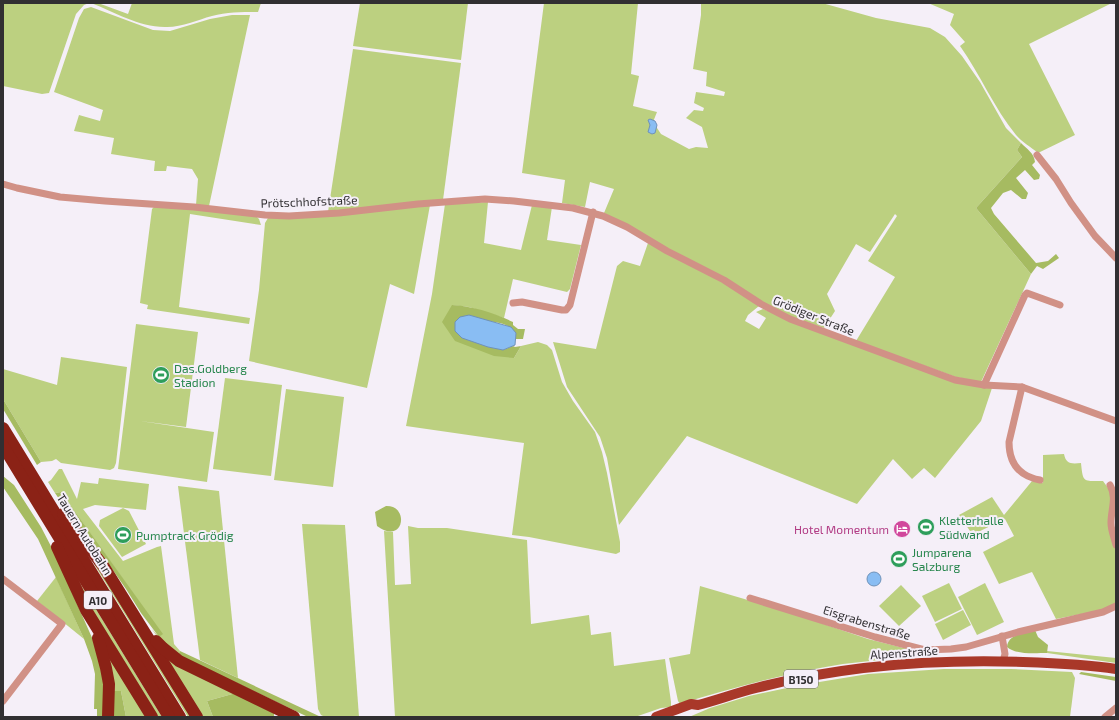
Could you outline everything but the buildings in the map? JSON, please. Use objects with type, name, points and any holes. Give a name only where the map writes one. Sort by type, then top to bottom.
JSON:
[{"type":"highway","name":"Tauern Autobahn","points":[[3,428],[180,717]]},
{"type":"highway","name":"Tauern Autobahn","points":[[3,446],[169,717]]},
{"type":"highway","points":[[26,484],[34,506],[59,550],[86,610],[152,717]]},
{"type":"highway","points":[[46,498],[64,515],[100,561],[197,717]]},
{"type":"highway","points":[[94,623],[109,684],[108,717]]},
{"type":"highway","points":[[143,629],[151,634],[163,648],[180,661],[294,717]]},
{"type":"main road","name":"Alpenstraße","points":[[656,717],[691,704],[698,705],[756,688],[812,676],[867,668],[960,661],[1004,661],[1074,664],[1116,669]]},
{"type":"main road","name":"Alpenstraße","points":[[676,717],[694,710],[698,705]]},
{"type":"street","points":[[1037,155],[1056,179],[1095,236],[1116,258]]},
{"type":"street","name":"Prötschhofstraße","points":[[3,184],[60,197],[289,216],[339,214],[418,204],[485,199],[553,205],[592,212],[627,227]]},
{"type":"street","points":[[513,303],[522,302],[566,310],[570,304],[592,212]]},
{"type":"street","name":"Grödiger Straße","points":[[627,227],[667,251],[724,280],[761,304],[790,319],[955,380],[984,385],[1022,387],[1116,421]]},
{"type":"street","points":[[984,385],[1025,296],[1028,293],[1060,305]]},
{"type":"street","points":[[1022,387],[1010,442],[1010,451],[1013,462],[1020,471],[1032,478],[1040,480]]},
{"type":"street","points":[[1110,485],[1113,491],[1114,499],[1111,521],[1116,545]]},
{"type":"street","points":[[3,579],[62,624],[3,701]]},
{"type":"street","name":"Eisgrabenstraße","points":[[750,598],[875,637],[925,650],[966,647],[1002,636],[1103,612],[1116,606]]},
{"type":"street","points":[[1002,636],[1005,654],[1004,661]]},
{"type":"street","points":[[1105,717],[1116,708]]},
{"type":"green space","points":[[3,3],[89,3],[84,5],[76,14],[49,93],[42,94],[3,86]]},
{"type":"green space","points":[[91,3],[98,3],[128,14],[132,3],[261,3],[258,12],[223,14],[184,25],[157,27],[128,19]]},
{"type":"green space","points":[[360,3],[468,3],[461,60],[353,46]]},
{"type":"green space","points":[[544,3],[638,3],[631,74],[639,76],[633,106],[657,112],[653,122],[661,134],[689,149],[696,147],[708,148],[702,127],[686,118],[694,110],[703,111],[704,108],[694,103],[696,92],[724,96],[725,92],[706,86],[707,72],[693,69],[701,15],[701,3],[822,3],[876,18],[930,28],[945,37],[962,56],[980,82],[1006,128],[1021,143],[1017,150],[1022,157],[976,208],[1031,274],[981,382],[956,377],[856,341],[895,277],[868,261],[897,216],[895,214],[870,252],[856,244],[827,294],[835,311],[824,328],[793,318],[767,305],[604,213],[614,189],[590,182],[585,207],[562,203],[565,180],[522,173]]},
{"type":"green space","points":[[928,3],[1112,3],[1029,44],[1075,135],[1038,153],[1021,140],[1008,125],[960,46],[965,42],[950,25],[954,14]]},
{"type":"green space","points":[[91,7],[153,30],[170,31],[210,19],[232,15],[250,15],[209,206],[196,205],[198,179],[192,169],[167,166],[166,171],[154,171],[155,161],[111,154],[114,138],[74,131],[79,115],[100,121],[103,110],[54,92],[79,18],[84,9]]},
{"type":"green space","points":[[353,49],[461,63],[443,200],[328,212]]},
{"type":"green space","points":[[1021,143],[1033,156],[1035,162],[1032,165],[1040,175],[1039,179],[1034,180],[1025,170],[1016,178],[1028,193],[1026,199],[1022,199],[1011,190],[1003,193],[991,208],[994,214],[1036,263],[1048,261],[1056,254],[1059,258],[1043,269],[1037,266],[1031,274],[976,208],[1022,157],[1017,150]]},
{"type":"green space","points":[[488,202],[484,243],[521,250],[532,205],[552,207],[547,240],[581,245],[570,289],[567,292],[513,279],[504,318],[469,307],[452,305],[514,358],[521,346],[538,342],[547,345],[552,350],[562,382],[573,401],[595,432],[602,452],[620,542],[620,552],[616,554],[512,535],[524,443],[406,426],[432,294],[445,204]]},
{"type":"green space","points":[[430,205],[414,294],[390,284],[367,388],[249,361],[259,290],[265,223],[268,218]]},
{"type":"green space","points":[[154,207],[188,208],[256,216],[259,219],[261,225],[190,214],[179,307],[250,318],[249,324],[147,309],[148,305],[140,303],[152,209]]},
{"type":"green space","points":[[648,243],[726,284],[759,306],[748,315],[745,321],[759,329],[766,318],[756,312],[763,309],[858,346],[992,388],[981,421],[935,478],[924,468],[912,479],[893,459],[857,504],[687,436],[619,525],[607,458],[600,437],[567,387],[553,342],[596,349],[617,266],[623,261],[640,266]]},
{"type":"green space","points":[[452,305],[476,308],[513,322],[513,325],[518,329],[525,329],[523,339],[516,339],[513,330],[510,327],[488,321],[477,342],[488,347],[503,350],[513,346],[521,346],[514,358],[494,356],[455,341],[442,322]]},
{"type":"green space","points":[[136,324],[198,332],[186,427],[140,421],[214,432],[207,482],[118,469]]},
{"type":"green space","points":[[61,357],[127,367],[116,463],[114,468],[110,470],[61,463],[56,459],[41,462],[3,399],[3,369],[57,385]]},
{"type":"green space","points":[[225,378],[282,385],[271,476],[213,469]]},
{"type":"green space","points":[[286,389],[344,397],[333,487],[274,480]]},
{"type":"green space","points":[[3,399],[41,462],[37,465],[3,409]]},
{"type":"green space","points":[[1064,454],[1068,462],[1081,463],[1082,474],[1085,480],[1103,481],[1111,492],[1109,525],[1116,550],[1116,605],[1102,610],[1056,619],[1032,572],[999,584],[983,552],[1014,536],[1005,519],[976,533],[974,530],[970,531],[959,515],[992,497],[1004,515],[1032,481],[1043,483],[1043,455]]},
{"type":"green space","points":[[59,469],[62,469],[77,499],[81,482],[98,484],[99,478],[149,484],[146,510],[95,505],[83,509],[123,561],[161,546],[174,644],[180,651],[178,655],[159,639],[151,628],[159,637],[162,634],[61,492],[55,493],[48,482]]},
{"type":"green space","points":[[3,476],[14,485],[41,527],[55,554],[93,640],[102,672],[104,691],[103,717],[97,717],[97,709],[94,709],[95,674],[84,639],[38,539],[3,487]]},
{"type":"green space","points":[[178,486],[219,491],[238,678],[200,660]]},
{"type":"green space","points":[[61,492],[163,634],[159,637],[141,613],[108,563],[72,518],[55,493]]},
{"type":"green space","points":[[386,506],[394,507],[399,512],[401,517],[401,523],[398,528],[393,531],[386,531],[377,526],[375,512]]},
{"type":"green space","name":"Pumptrack Grödig","points":[[123,508],[129,511],[146,544],[122,557],[99,526],[100,520]]},
{"type":"green space","points":[[302,524],[345,525],[359,717],[325,717],[321,715],[318,709]]},
{"type":"green space","points":[[408,526],[418,528],[447,528],[527,540],[531,624],[589,615],[591,635],[611,632],[614,666],[665,659],[671,707],[661,708],[635,717],[395,717],[384,531],[393,532],[395,585],[411,584]]},
{"type":"green space","points":[[98,562],[194,717],[188,717],[94,564]]},
{"type":"green space","points":[[75,575],[162,717],[154,717],[102,631]]},
{"type":"green space","points":[[56,577],[84,639],[37,601]]},
{"type":"green space","points":[[949,583],[962,609],[935,622],[922,596]]},
{"type":"green space","points":[[985,583],[1004,622],[977,635],[958,597]]},
{"type":"green space","points":[[901,585],[921,606],[899,626],[879,606]]},
{"type":"green space","points":[[700,586],[785,611],[868,639],[916,651],[916,656],[843,664],[781,676],[680,704],[678,701],[669,658],[690,654]]},
{"type":"green space","points":[[963,610],[971,625],[943,640],[935,624]]},
{"type":"green space","points":[[1035,630],[1038,637],[1048,645],[1047,653],[1020,652],[1011,650],[1007,647],[1010,639],[1022,633]]},
{"type":"green space","points":[[103,643],[148,717],[126,717],[121,691],[112,691]]},
{"type":"green space","points":[[180,651],[321,717],[308,717],[178,655]]},
{"type":"green space","points":[[1047,651],[1116,658],[1116,663],[1047,653]]},
{"type":"green space","points":[[166,659],[236,693],[207,701],[213,717],[201,717]]},
{"type":"green space","points":[[944,669],[1011,669],[1072,672],[1075,678],[1070,717],[689,717],[710,708],[749,696],[801,685],[868,674]]},
{"type":"green space","points":[[1081,672],[1116,677],[1116,681],[1079,674]]},
{"type":"green space","points":[[112,691],[121,691],[126,717],[111,717]]},
{"type":"green space","points":[[236,693],[274,712],[274,717],[213,717],[207,701]]},
{"type":"water","points":[[650,119],[655,121],[657,125],[655,133],[652,134],[648,132],[650,125],[648,120]]},
{"type":"water","points":[[469,315],[511,327],[516,333],[515,345],[503,350],[488,347],[462,338],[455,331],[455,322],[460,317]]},
{"type":"water","points":[[874,572],[879,574],[881,579],[879,584],[874,586],[869,584],[867,579],[869,574]]},
{"type":"place","name":"Das.Goldberg Stadion","points":[[161,375]]},
{"type":"place","name":"Kletterhalle Südwand","points":[[926,527]]},
{"type":"place","name":"Hotel Momentum","points":[[902,529]]},
{"type":"place","name":"Pumptrack Grödig","points":[[123,535]]},
{"type":"place","name":"Jumparena Salzburg","points":[[899,559]]}]
